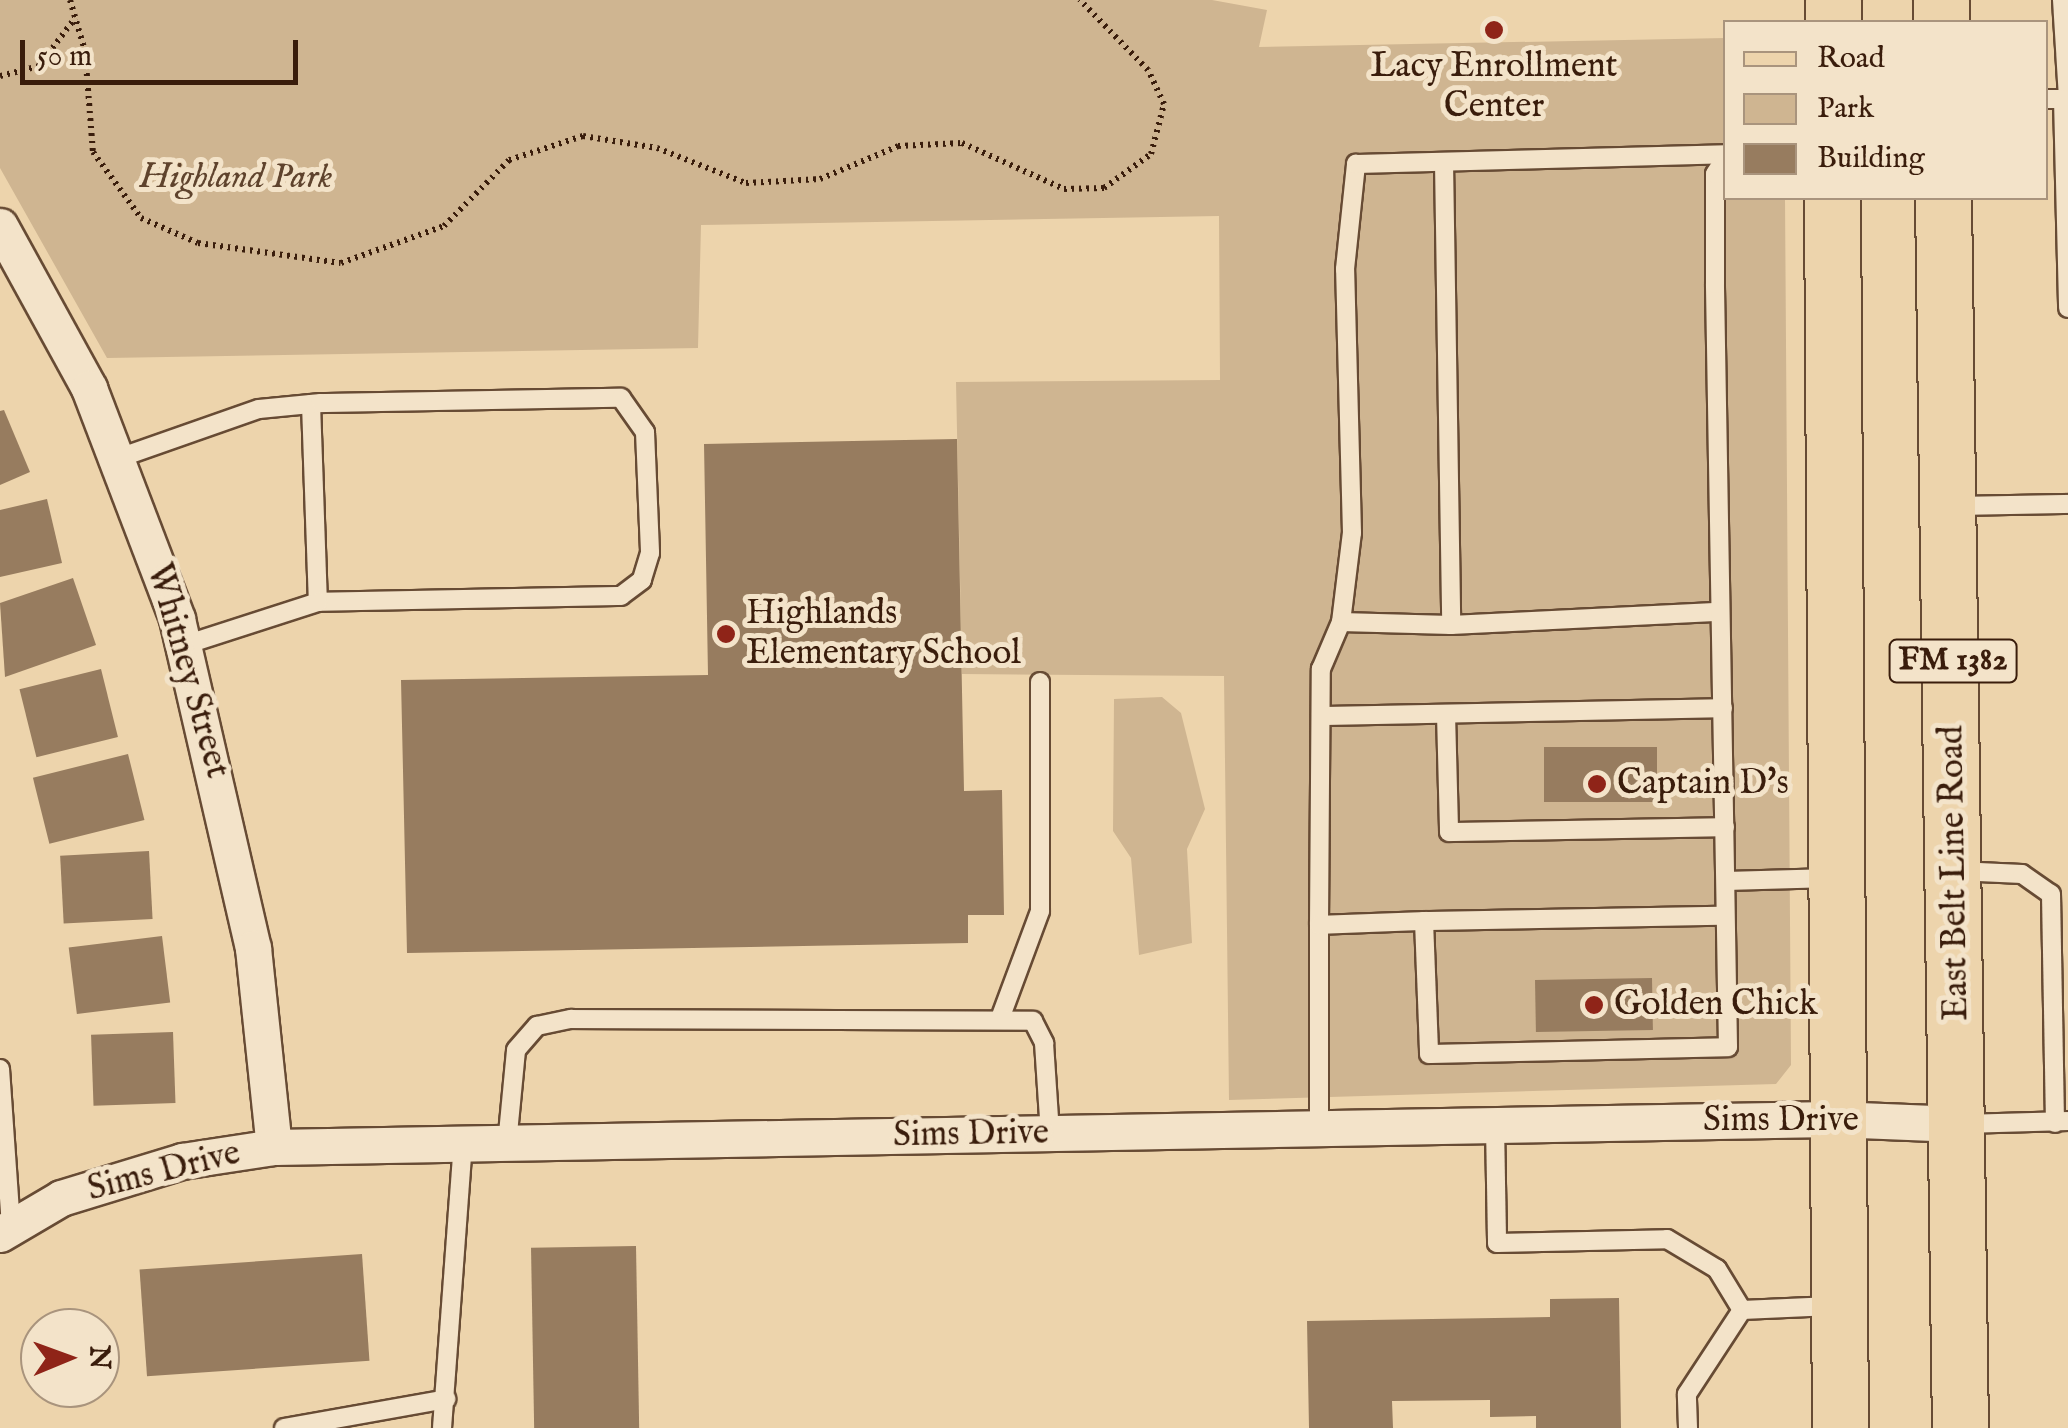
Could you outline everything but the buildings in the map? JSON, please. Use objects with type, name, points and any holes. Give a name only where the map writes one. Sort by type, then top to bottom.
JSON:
[{"type":"main road","points":[[1832,200],[1832,878],[1840,1428]]},
{"type":"main road","name":"East Belt Line Road","points":[[1943,200],[1952,506],[1960,1428]]},
{"type":"street","name":"Whitney Street","points":[[0,226],[89,388],[184,645],[254,948],[274,1148]]},
{"type":"street","name":"Sims Drive","points":[[5,1231],[62,1198],[182,1160],[274,1148],[1834,1119],[1958,1124]]},
{"type":"lane","points":[[2062,0],[2059,99],[2068,308]]},
{"type":"lane","points":[[1320,1129],[1321,669],[1341,622],[1352,534],[1344,269],[1356,164],[1723,156]]},
{"type":"lane","points":[[1424,921],[1429,1054],[1728,1047],[1715,174],[1723,161]]},
{"type":"lane","points":[[1444,162],[1451,625]]},
{"type":"lane","points":[[116,459],[260,409],[311,404],[621,398],[645,432],[649,535],[642,580],[621,596],[318,602],[184,645]]},
{"type":"lane","points":[[311,404],[318,602]]},
{"type":"lane","points":[[1952,506],[2068,504]]},
{"type":"lane","points":[[1341,622],[1451,625],[1720,612]]},
{"type":"lane","points":[[1002,1016],[1040,912],[1040,682]]},
{"type":"lane","points":[[1321,716],[1723,708]]},
{"type":"lane","points":[[1446,714],[1449,832],[1725,828]]},
{"type":"lane","points":[[1954,870],[2022,874],[2051,894],[2062,1122],[1958,1124]]},
{"type":"lane","points":[[1726,881],[1832,878]]},
{"type":"lane","points":[[1319,926],[1725,916]]},
{"type":"lane","points":[[508,1144],[516,1050],[538,1026],[1002,1016],[1033,1021],[1044,1042],[1050,1134]]},
{"type":"lane","points":[[0,1070],[5,1231]]},
{"type":"lane","points":[[1495,1125],[1497,1243],[1667,1239],[1717,1268],[1742,1310]]},
{"type":"lane","points":[[442,1428],[463,1145]]},
{"type":"lane","points":[[1742,1310],[1837,1306]]},
{"type":"lane","points":[[1688,1428],[1687,1394],[1742,1310]]},
{"type":"lane","points":[[284,1428],[446,1400]]},
{"type":"path","points":[[70,0],[76,17],[92,152],[141,218],[198,243],[342,263],[397,236],[444,226],[509,160],[583,136],[657,148],[746,183],[820,178],[898,146],[962,142],[1064,189],[1104,188],[1150,154],[1164,104],[1148,70],[1080,0]]},
{"type":"path","points":[[0,76],[39,66],[76,17]]},
{"type":"green space","name":"Highland Park","points":[[0,0],[1212,0],[1267,10],[1259,47],[1723,38],[1723,200],[1785,200],[1791,1065],[1776,1084],[1229,1100],[1224,676],[962,674],[956,382],[1220,380],[1219,216],[701,225],[698,348],[107,358],[0,168]]},
{"type":"green space","points":[[1162,697],[1181,713],[1205,809],[1187,849],[1192,943],[1139,955],[1131,858],[1113,831],[1114,699]]},
{"type":"place","name":"Lacy Enrollment Center","points":[[1494,30]]},
{"type":"place","name":"Highlands Elementary School","points":[[726,634]]},
{"type":"place","name":"Captain D's","points":[[1597,784]]},
{"type":"place","name":"Golden Chick","points":[[1594,1005]]}]
